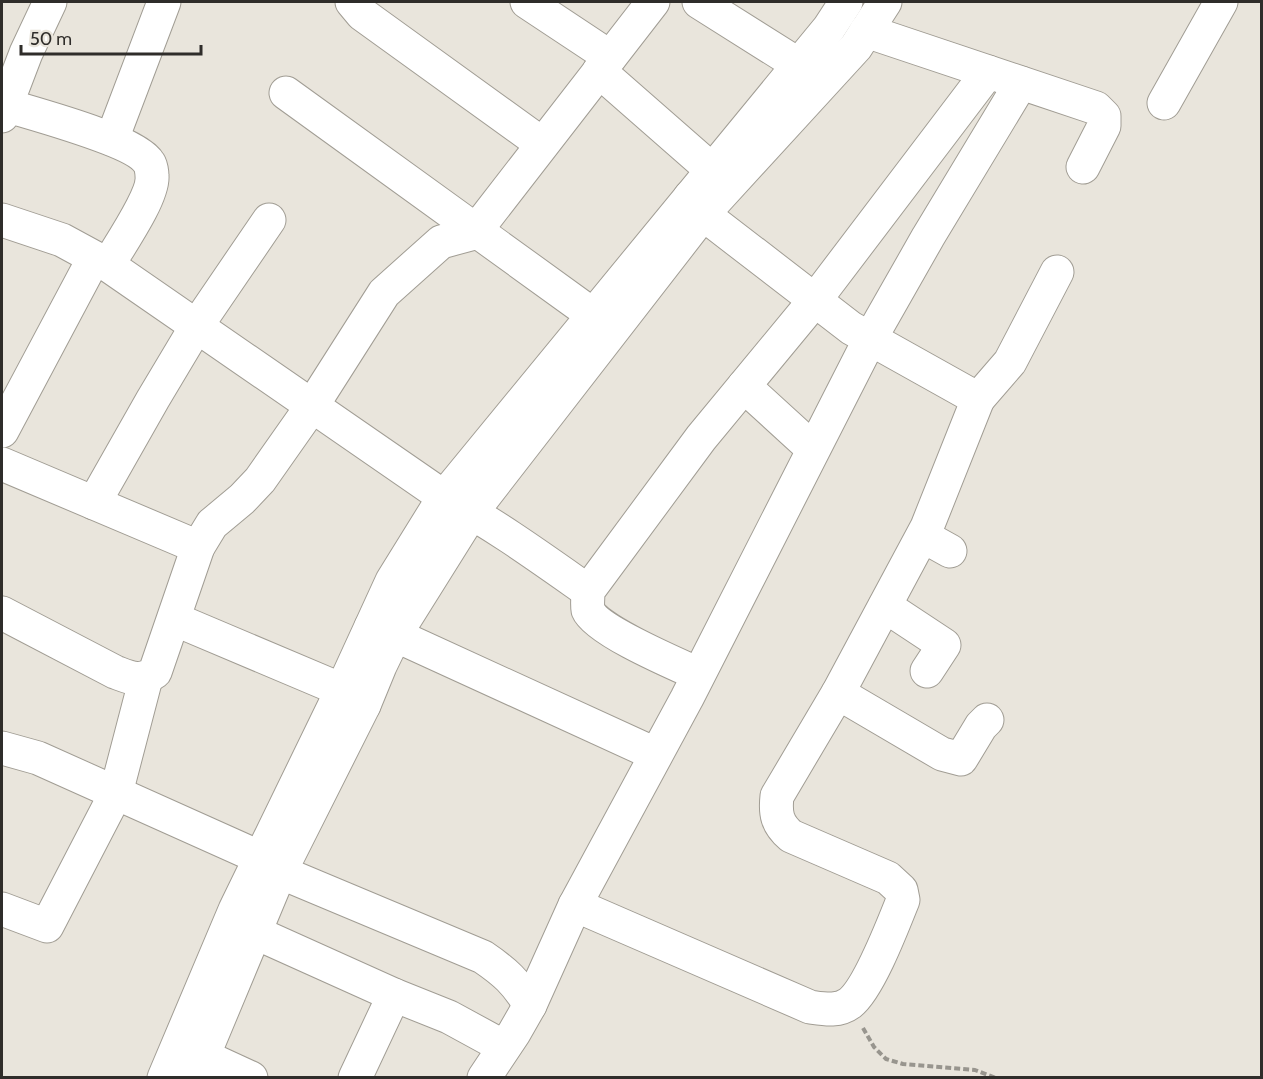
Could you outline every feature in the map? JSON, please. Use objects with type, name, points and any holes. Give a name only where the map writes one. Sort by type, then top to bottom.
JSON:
[{"type":"street","points":[[2,431],[101,262],[148,196],[153,178],[149,162],[138,153],[112,139],[3,109],[50,2]]},
{"type":"street","points":[[112,139],[164,2]]},
{"type":"street","points":[[352,2],[362,14],[542,144]]},
{"type":"street","points":[[527,2],[604,64],[712,170]]},
{"type":"street","points":[[2,613],[115,672],[132,678],[146,678],[154,672],[198,547],[212,524],[260,480],[312,406],[384,293],[441,242],[474,233],[653,2]]},
{"type":"street","points":[[699,2],[799,65]]},
{"type":"street","points":[[250,1077],[198,1067],[254,932],[271,865],[353,698],[383,631],[697,205],[712,170],[829,28],[846,2]]},
{"type":"street","points":[[383,631],[392,581],[444,497],[593,315],[697,205],[856,47],[885,2]]},
{"type":"street","points":[[1164,103],[1221,2]]},
{"type":"street","points":[[866,31],[1096,108],[1104,116],[1104,126],[1083,167]]},
{"type":"street","points":[[698,674],[631,642],[597,621],[588,609],[588,591],[701,438],[815,300],[988,72]]},
{"type":"street","points":[[484,1077],[530,1005],[575,905],[698,674],[870,339],[928,237],[1021,83]]},
{"type":"street","points":[[286,93],[593,315]]},
{"type":"street","points":[[697,205],[851,328],[978,399]]},
{"type":"street","points":[[2,220],[63,240],[101,262],[444,497],[472,512],[588,591]]},
{"type":"street","points":[[94,503],[196,327],[269,220]]},
{"type":"street","points":[[575,905],[810,1007],[831,1010],[849,1004],[864,989],[903,900],[902,890],[888,878],[791,836],[781,828],[775,814],[777,796],[838,693],[885,606],[937,543],[978,399],[1010,362],[1057,272]]},
{"type":"street","points":[[744,386],[813,449]]},
{"type":"street","points":[[5,474],[94,503],[198,547]]},
{"type":"street","points":[[885,606],[944,645],[927,671]]},
{"type":"street","points":[[174,619],[353,698]]},
{"type":"street","points":[[383,631],[655,754]]},
{"type":"street","points":[[2,909],[47,926],[116,793],[146,678]]},
{"type":"street","points":[[838,693],[942,754],[961,759],[987,720]]},
{"type":"street","points":[[3,751],[38,758],[271,865],[483,957],[517,984],[530,1005]]},
{"type":"street","points":[[164,1077],[235,910],[271,865]]},
{"type":"street","points":[[254,932],[394,995],[449,1017],[504,1047]]},
{"type":"street","points":[[355,1077],[394,995]]},
{"type":"path","points":[[849,1004],[874,1047],[886,1059],[903,1064],[975,1070],[996,1077]]}]
